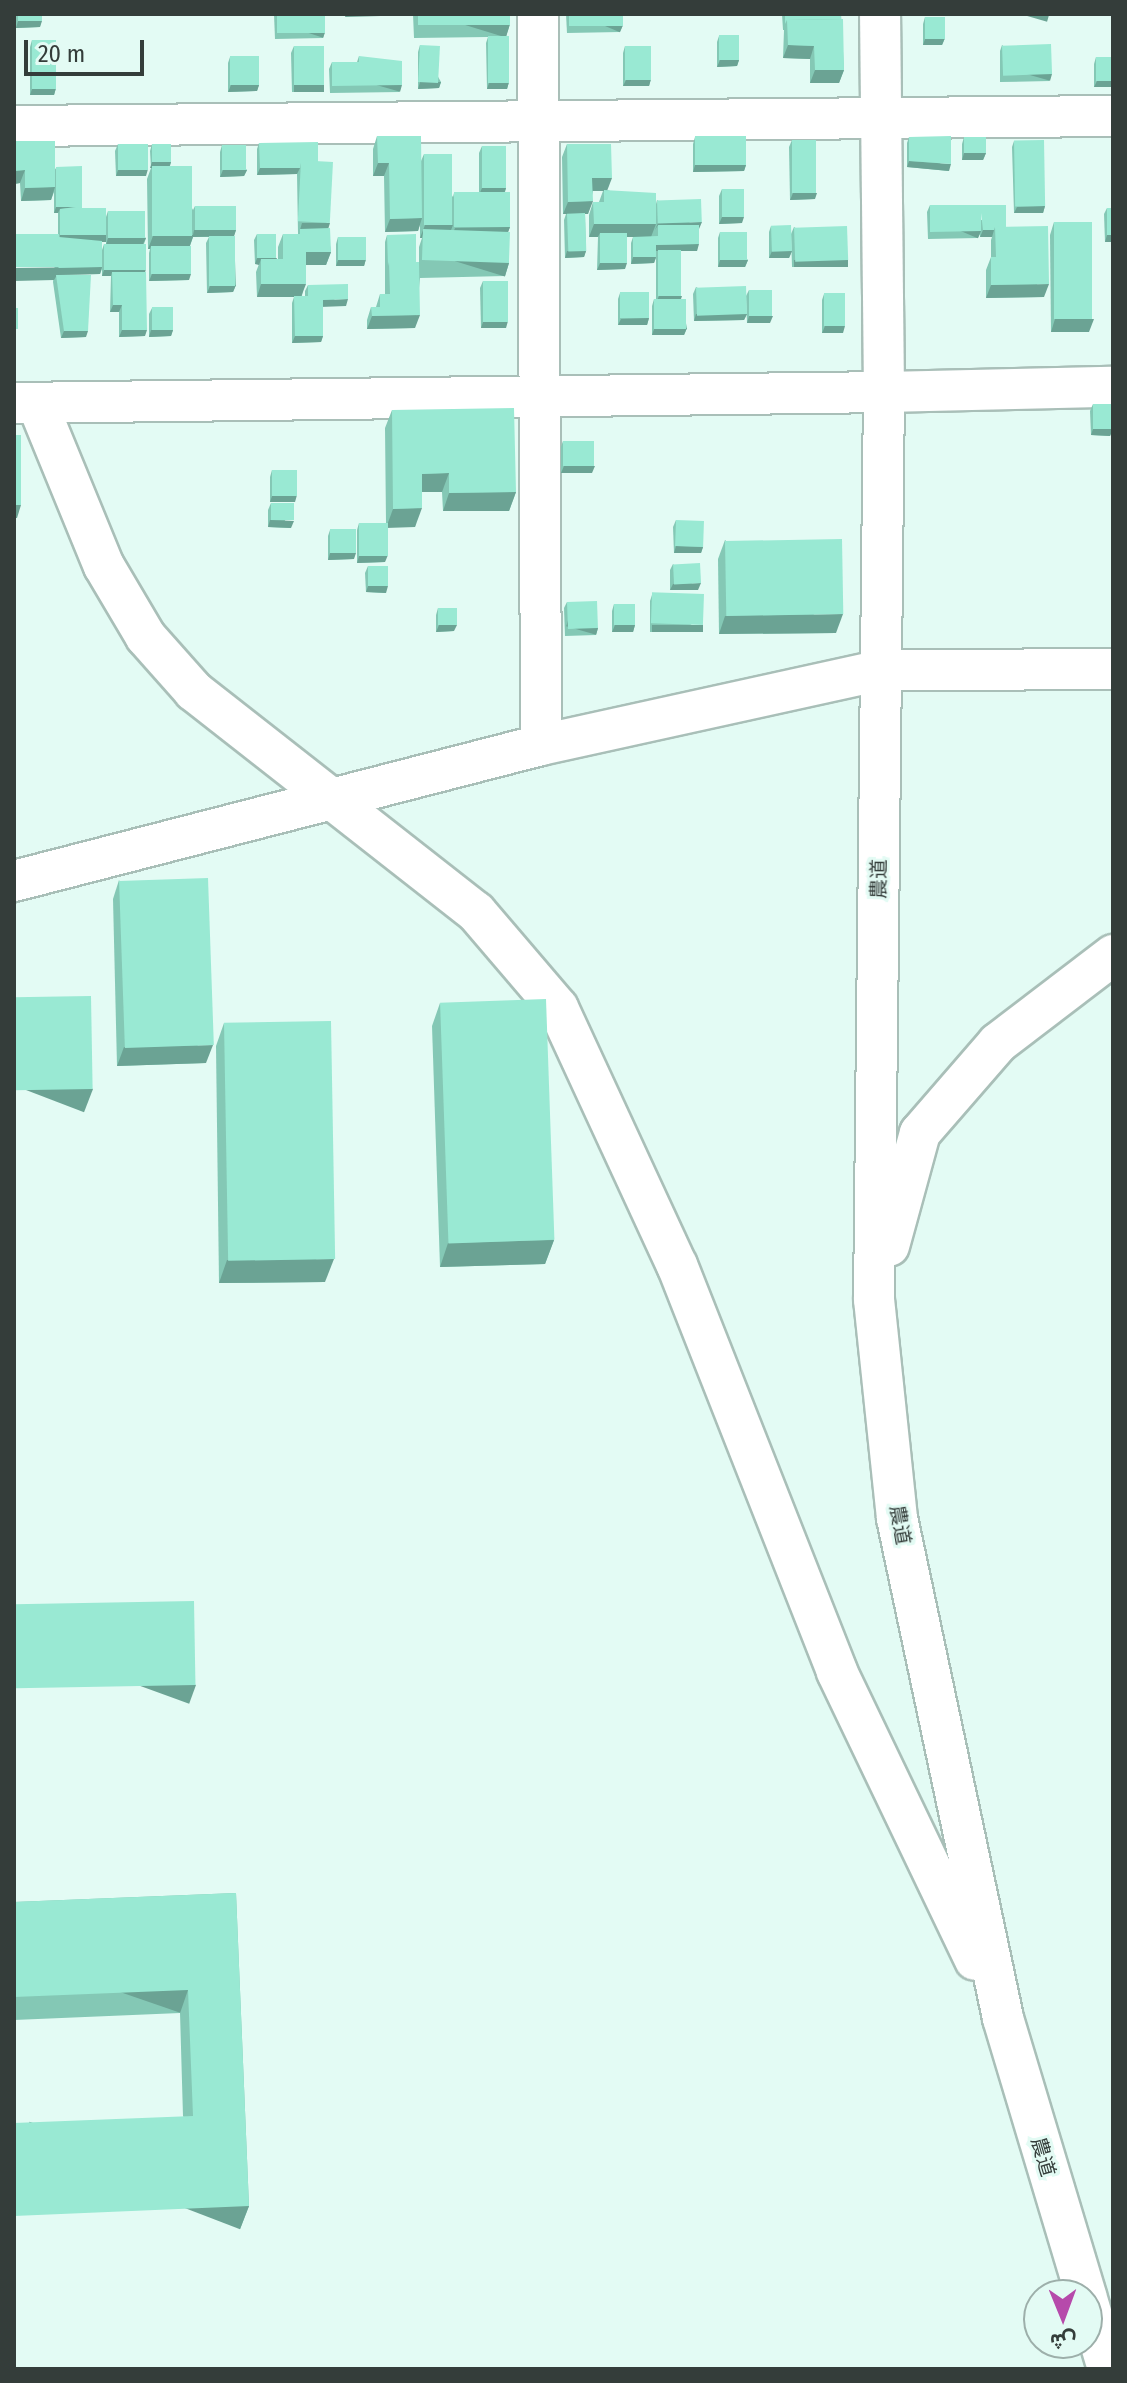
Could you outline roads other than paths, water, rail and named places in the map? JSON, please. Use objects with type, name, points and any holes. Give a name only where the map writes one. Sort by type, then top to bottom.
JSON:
[{"type":"street","points":[[538,14],[541,745]]},
{"type":"street","name":"農道","points":[[880,14],[883,670],[874,1300],[897,1518],[1003,2018],[1081,2279]]},
{"type":"street","points":[[14,126],[1113,116]]},
{"type":"street","points":[[1003,2018],[837,1672],[677,1265],[558,1008],[476,912],[194,691],[146,637],[104,566],[25,403],[1113,387]]},
{"type":"street","points":[[14,881],[328,797],[541,745],[883,670],[1113,669]]},
{"type":"street","points":[[874,1300],[920,1133],[998,1043],[1113,955]]}]
